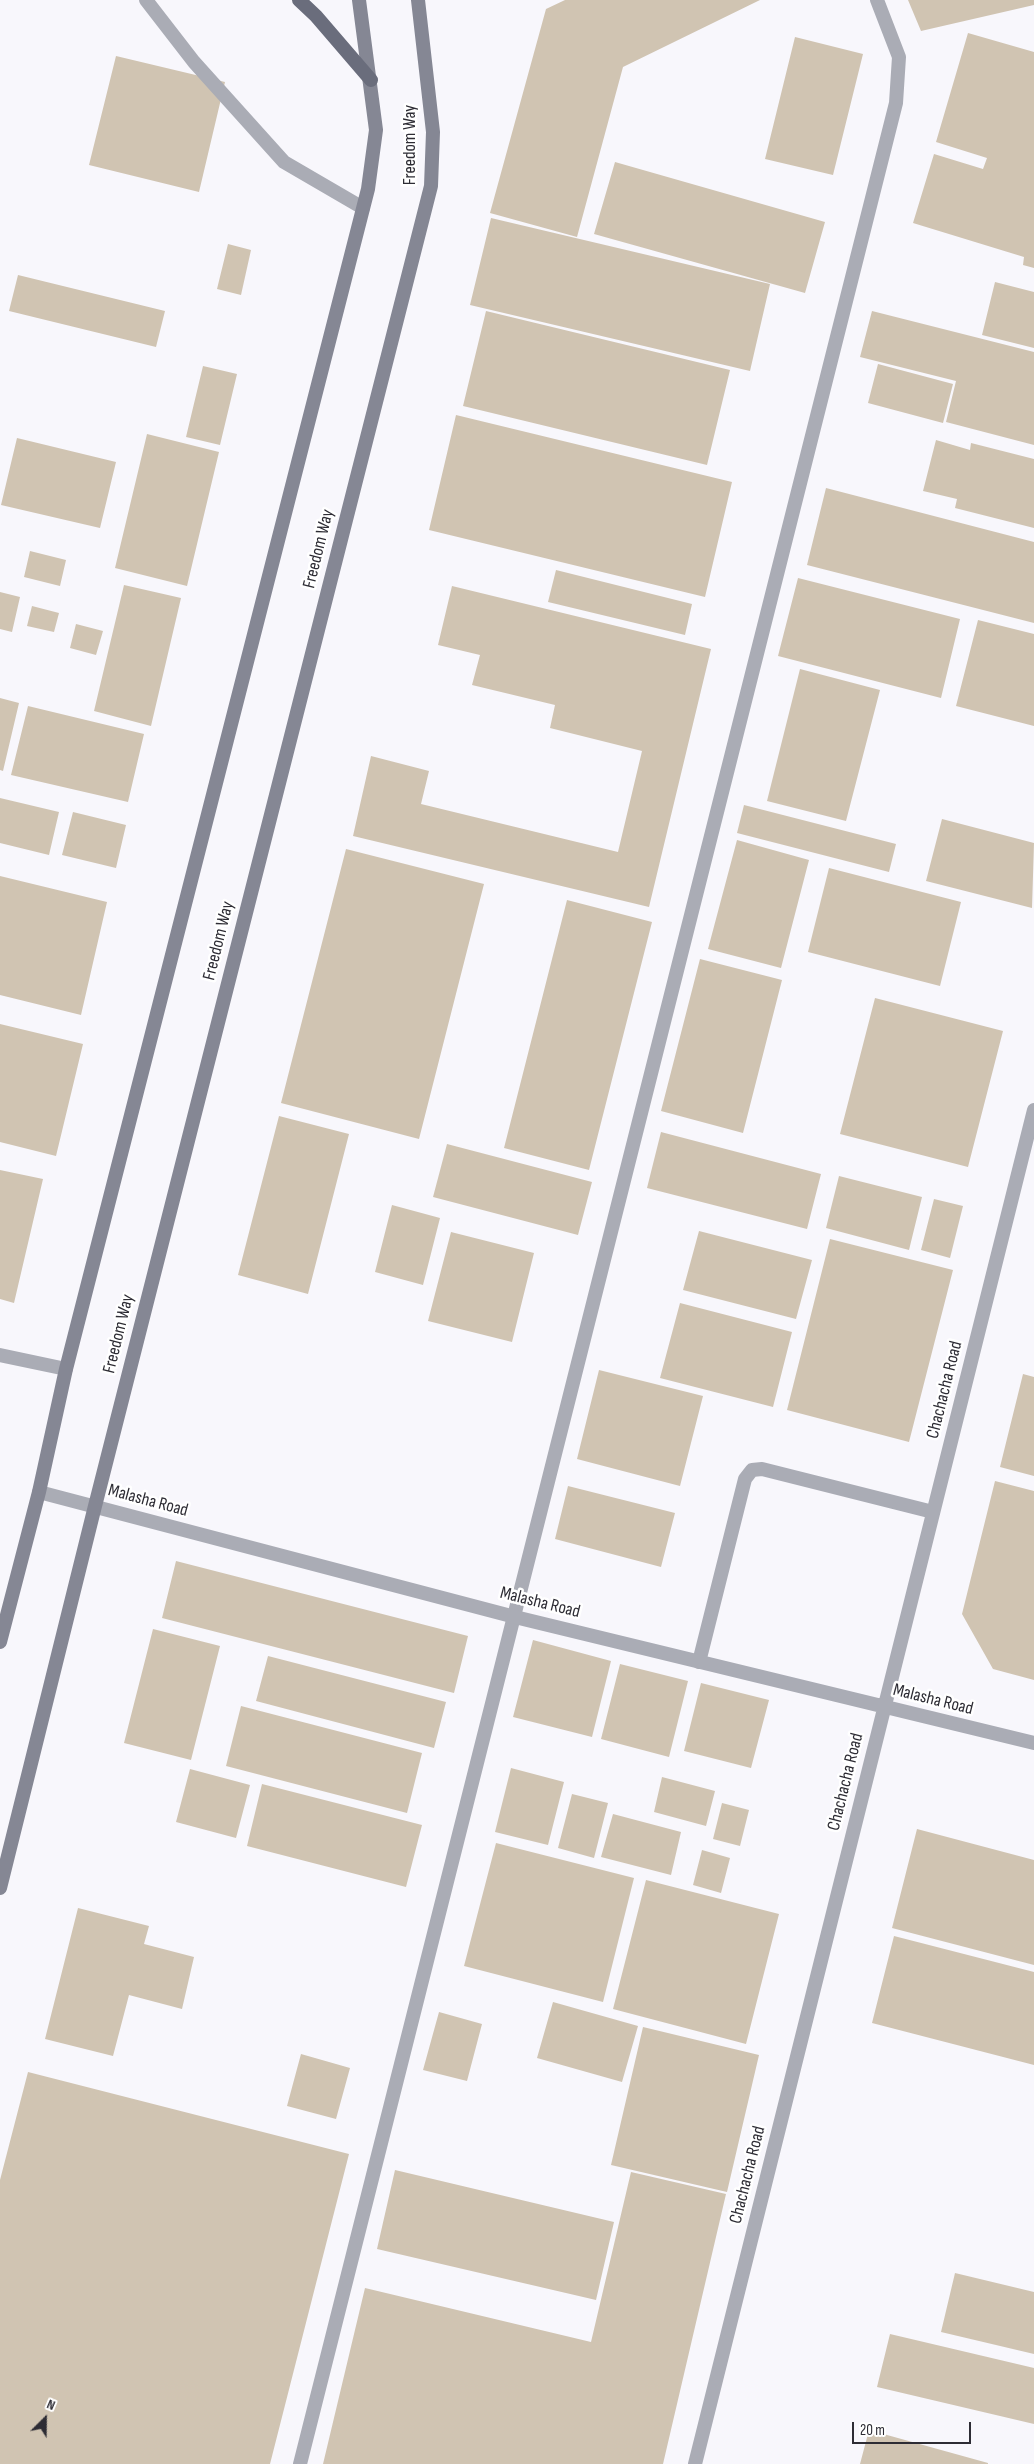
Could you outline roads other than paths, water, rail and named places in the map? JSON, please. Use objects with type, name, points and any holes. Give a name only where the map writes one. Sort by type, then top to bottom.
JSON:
[{"type":"main road","points":[[299,0],[345,48],[371,80]]},
{"type":"main road","name":"Freedom Way","points":[[0,1642],[39,1492],[66,1369],[363,208],[376,130],[371,80],[359,0]]},
{"type":"main road","name":"Freedom Way","points":[[0,1888],[95,1506],[431,186],[433,132],[418,0]]},
{"type":"street","points":[[146,0],[194,62],[284,162],[363,208]]},
{"type":"street","points":[[300,2464],[896,103],[899,57],[876,0]]},
{"type":"street","name":"Chachacha Road","points":[[695,2464],[1034,1110]]},
{"type":"street","points":[[0,1355],[66,1369]]},
{"type":"street","points":[[699,1662],[745,1479],[752,1470],[762,1469],[934,1512]]},
{"type":"street","name":"Malasha Road","points":[[39,1492],[515,1617],[1034,1743]]}]
